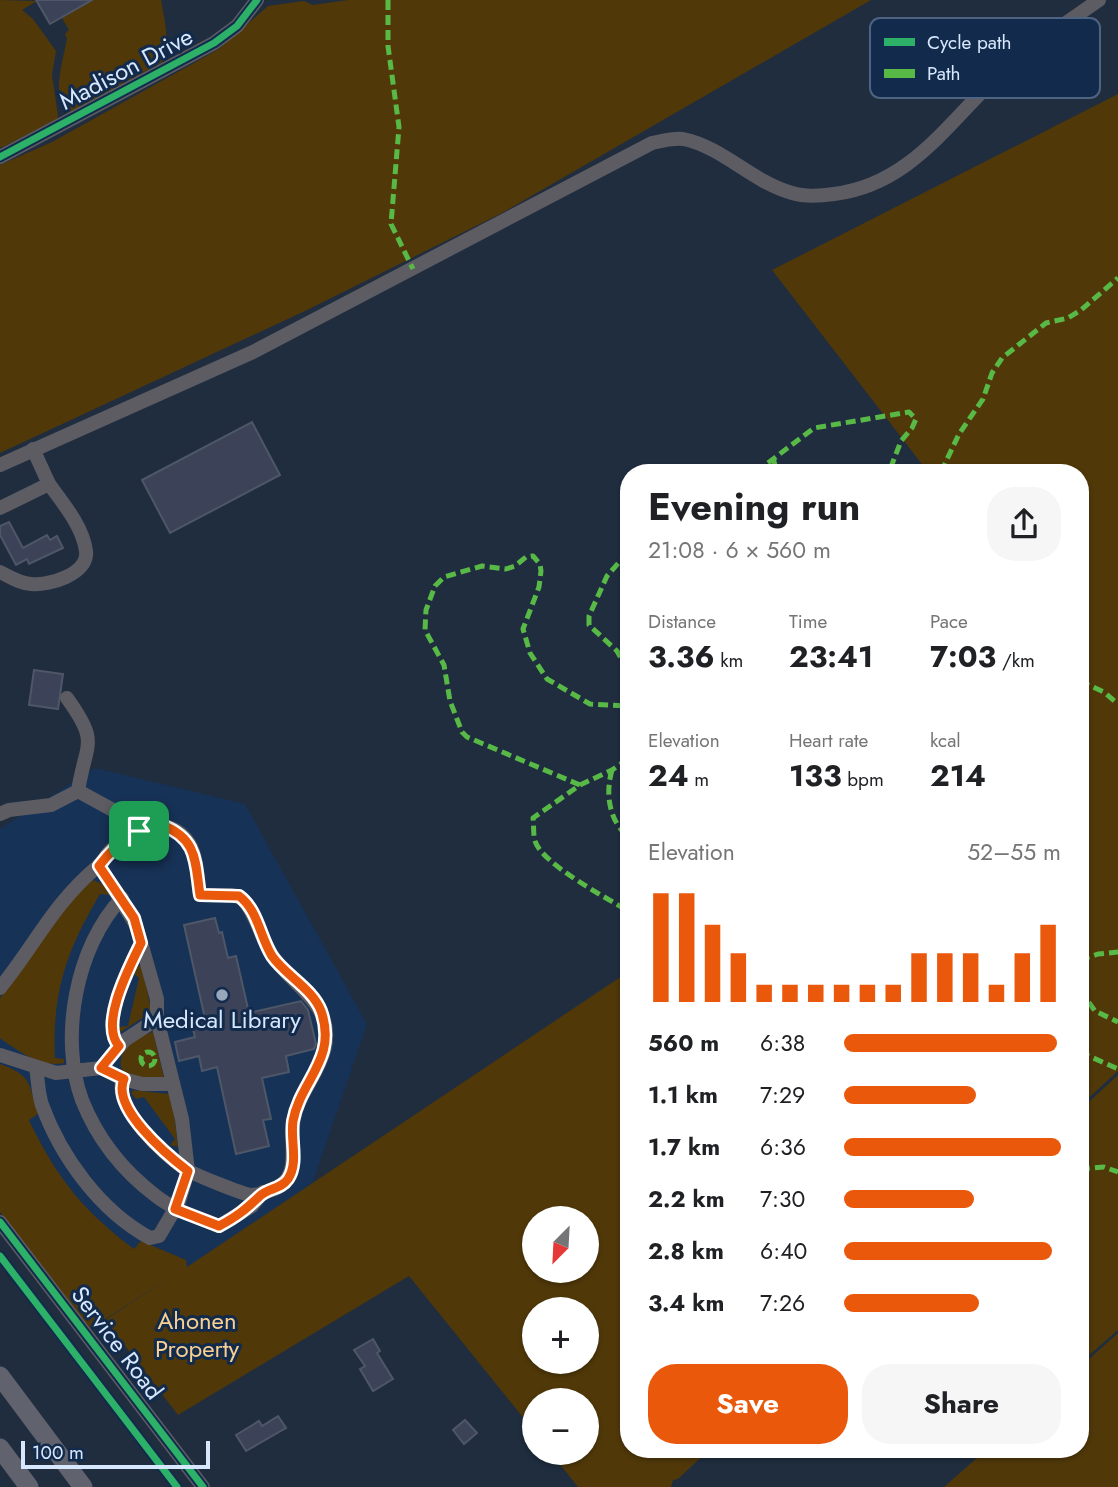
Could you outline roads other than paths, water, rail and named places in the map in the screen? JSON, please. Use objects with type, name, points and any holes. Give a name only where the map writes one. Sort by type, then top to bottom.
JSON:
[{"type":"highway","points":[[0,1376],[83,1487]]},
{"type":"highway","points":[[0,1448],[29,1487]]},
{"type":"street","name":"Madison Drive","points":[[0,157],[221,39],[245,18],[257,0]]},
{"type":"street","points":[[1074,18],[1099,0]]},
{"type":"street","points":[[0,465],[253,352],[652,143],[680,139],[704,145],[762,180],[792,193],[816,196],[859,191],[895,174],[935,142],[978,98]]},
{"type":"street","points":[[0,572],[17,581],[44,584],[76,571],[83,565],[86,552],[84,541],[65,506],[49,484],[33,449]]},
{"type":"street","points":[[0,508],[49,484]]},
{"type":"street","points":[[0,814],[9,810],[44,807],[78,791],[89,750],[89,736],[84,721],[68,698]]},
{"type":"street","points":[[78,791],[122,815],[139,831]]},
{"type":"street","points":[[0,988],[59,904],[85,876],[99,866],[111,850],[139,831],[162,825],[177,831],[187,839],[193,853],[200,895],[232,895],[243,899],[273,957],[321,1009],[326,1045],[320,1065],[293,1118],[290,1174],[281,1186],[251,1195],[188,1171],[159,1147],[140,1125],[122,1096],[124,1079]]},
{"type":"street","points":[[36,1067],[41,1102],[76,1170],[98,1197],[136,1230],[150,1238],[159,1236],[175,1209],[188,1171],[182,1119],[157,1020],[157,999],[134,918],[99,866]]},
{"type":"street","points":[[122,898],[98,929],[77,989],[72,1024],[76,1072],[82,1098],[106,1145],[145,1187],[175,1209],[219,1226],[252,1206],[263,1192]]},
{"type":"street","points":[[119,1046],[113,1038],[115,1010],[120,989],[141,943]]},
{"type":"street","points":[[101,1068],[119,1046],[157,1020]]},
{"type":"street","points":[[0,1055],[57,1073],[101,1068],[142,1084],[171,1084]]},
{"type":"street","name":"Service Road","points":[[0,1222],[203,1487]]},
{"type":"place","name":"Medical Library","points":[[222,995]]},
{"type":"park label","name":"Ahonen Property","points":[[197,1335]]}]
